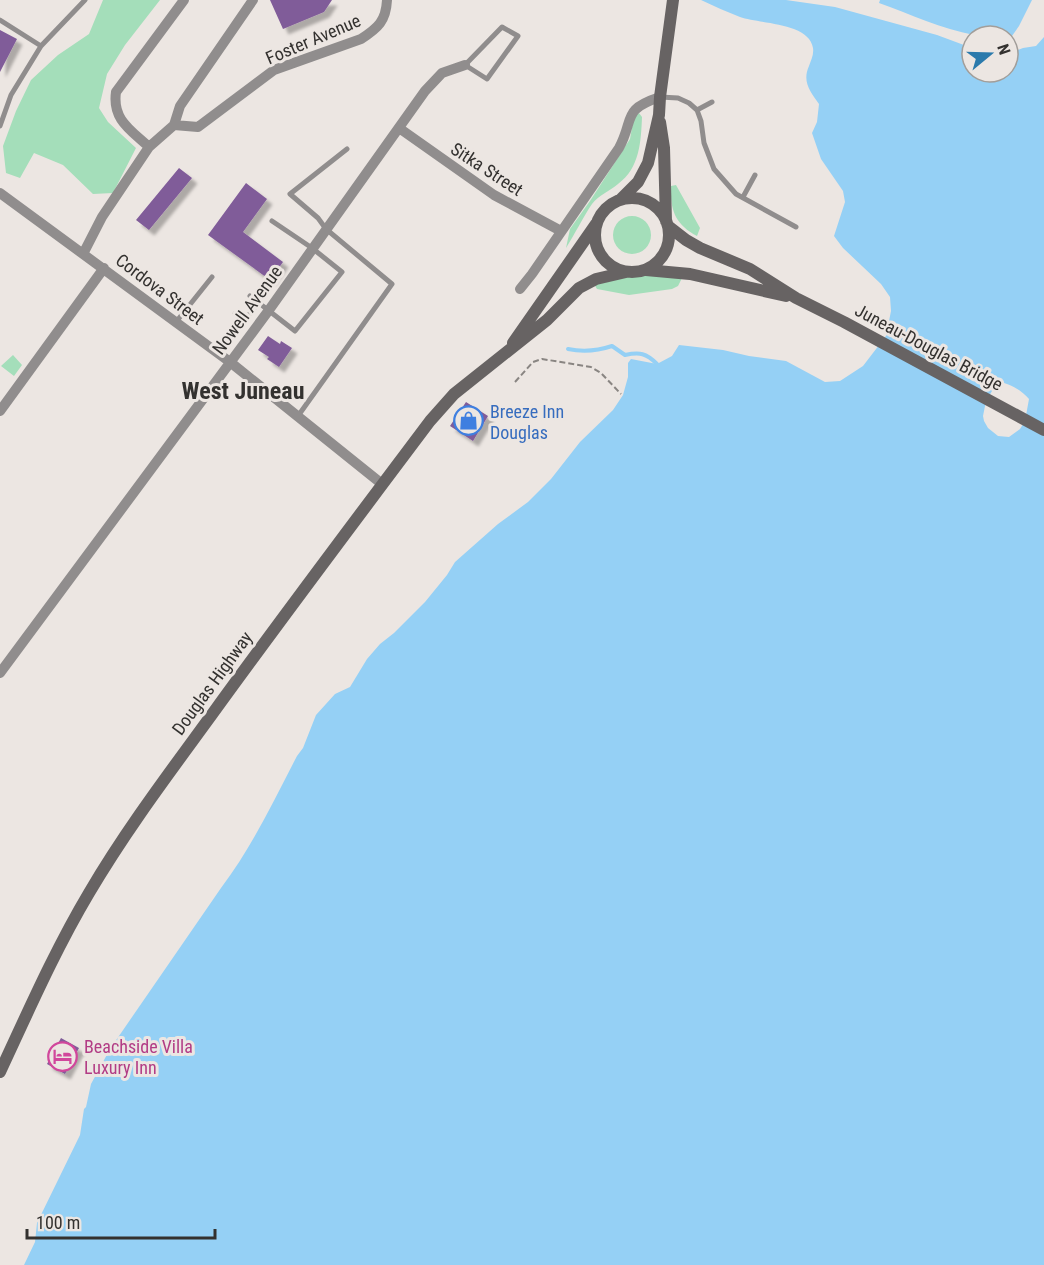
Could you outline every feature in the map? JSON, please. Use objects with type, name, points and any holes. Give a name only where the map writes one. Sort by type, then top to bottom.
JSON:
[{"type":"main road","points":[[506,353],[604,212],[638,182],[646,169],[659,115],[673,0]]},
{"type":"main road","points":[[646,270],[663,256],[669,236],[664,148],[659,115]]},
{"type":"main road","points":[[620,200],[631,198],[652,204],[667,224],[686,240],[708,252],[750,269],[796,298]]},
{"type":"main road","points":[[598,221],[595,231],[596,243],[606,262],[615,268],[626,272],[646,270],[699,275],[796,298]]},
{"type":"main road","name":"Douglas Highway","points":[[0,1072],[69,929],[110,858],[235,682],[430,421],[454,394],[547,320],[579,288],[596,279],[626,272]]},
{"type":"main road","name":"Juneau-Douglas Bridge","points":[[796,298],[1044,430]]},
{"type":"street","points":[[149,147],[120,119],[115,101],[116,92],[184,0]]},
{"type":"street","points":[[83,254],[102,217],[149,147],[174,125],[180,106],[252,0]]},
{"type":"street","name":"Foster Avenue","points":[[174,125],[198,127],[274,70],[361,39],[373,32],[384,21],[387,0]]},
{"type":"street","name":"Nowell Avenue","points":[[0,673],[269,310],[425,91],[442,73],[465,65]]},
{"type":"street","points":[[520,289],[619,148],[625,136],[629,118],[635,108],[643,102],[660,97]]},
{"type":"street","name":"Sitka Street","points":[[399,128],[494,195],[561,231]]},
{"type":"street","name":"Cordova Street","points":[[0,193],[230,362],[382,484]]},
{"type":"street","points":[[0,411],[104,268]]},
{"type":"lane","points":[[0,126],[11,95],[41,46],[85,0]]},
{"type":"lane","points":[[0,20],[41,46]]},
{"type":"lane","points":[[502,27],[518,36],[487,79],[465,65],[502,27]]},
{"type":"lane","points":[[660,97],[678,98],[697,110],[704,143],[714,169],[736,194],[796,227]]},
{"type":"lane","points":[[697,110],[712,102]]},
{"type":"lane","points":[[297,417],[392,284],[290,194],[347,149]]},
{"type":"lane","points":[[743,197],[755,175]]},
{"type":"lane","points":[[250,296],[295,331],[342,272],[272,221]]},
{"type":"lane","points":[[176,322],[212,277]]},
{"type":"lane","points":[[235,314],[244,321],[259,302]]},
{"type":"path","points":[[515,382],[533,362],[542,359],[591,367],[602,373],[621,394]]},
{"type":"green space","points":[[103,0],[160,0],[125,45],[107,74],[99,108],[108,122],[136,148],[113,193],[93,194],[63,165],[34,153],[20,178],[6,173],[3,146],[31,80],[58,55],[89,34]]},
{"type":"green space","points":[[639,113],[642,117],[640,145],[631,170],[625,178],[592,204],[566,248],[570,229],[630,139],[634,116]]},
{"type":"green space","points":[[676,185],[700,228],[697,236],[675,216],[671,186]]},
{"type":"green space","points":[[632,216],[646,221],[651,235],[646,249],[632,254],[618,249],[613,235],[618,221]]},
{"type":"green space","points":[[680,273],[683,276],[678,286],[672,289],[629,295],[597,289],[594,284],[628,276]]},
{"type":"green space","points":[[13,355],[22,365],[14,376],[1,366]]},
{"type":"water","points":[[701,0],[786,0],[835,7],[937,35],[960,44],[960,84],[1020,84],[1020,49],[1036,46],[1044,37],[1044,1265],[24,1265],[35,1242],[37,1223],[80,1135],[91,1084],[110,1049],[243,857],[303,748],[316,715],[335,694],[350,687],[367,659],[425,602],[455,562],[498,524],[528,502],[551,479],[580,442],[613,410],[623,395],[628,377],[628,363],[631,359],[657,364],[672,356],[679,345],[786,361],[825,382],[840,381],[863,366],[886,336],[891,311],[890,297],[881,284],[843,248],[834,236],[845,202],[843,191],[821,159],[812,133],[817,122],[819,104],[810,90],[806,77],[813,53],[809,39],[803,33],[782,25],[740,17]],"holes":[[[1004,383],[1018,389],[1029,399],[1025,421],[1020,429],[1009,437],[998,436],[988,428],[984,421],[986,401],[992,391]]]},
{"type":"water","points":[[880,0],[1032,0],[1020,24],[960,24],[960,32],[879,3]]},
{"type":"building","points":[[270,0],[332,0],[324,12],[283,29]]},
{"type":"building","points":[[0,30],[17,39],[0,72]]},
{"type":"building","points":[[179,168],[192,178],[149,230],[136,220]]},
{"type":"building","points":[[246,183],[267,199],[243,232],[283,262],[270,280],[208,235]]},
{"type":"building","points":[[268,336],[292,348],[279,367],[258,350]]},
{"type":"building","name":"Breeze Inn Douglas","points":[[466,402],[488,416],[473,441],[450,426]]},
{"type":"building","name":"Beachside Villa Luxury Inn","points":[[61,1038],[79,1048],[65,1074],[47,1064]]},
{"type":"waterway","points":[[568,349],[590,350],[612,346],[625,355],[639,354],[657,364]]},
{"type":"place","name":"Breeze Inn Douglas","points":[[469,421]]},
{"type":"place","name":"Beachside Villa Luxury Inn","points":[[63,1056]]},
{"type":"district","name":"West Juneau","points":[[243,391]]}]
